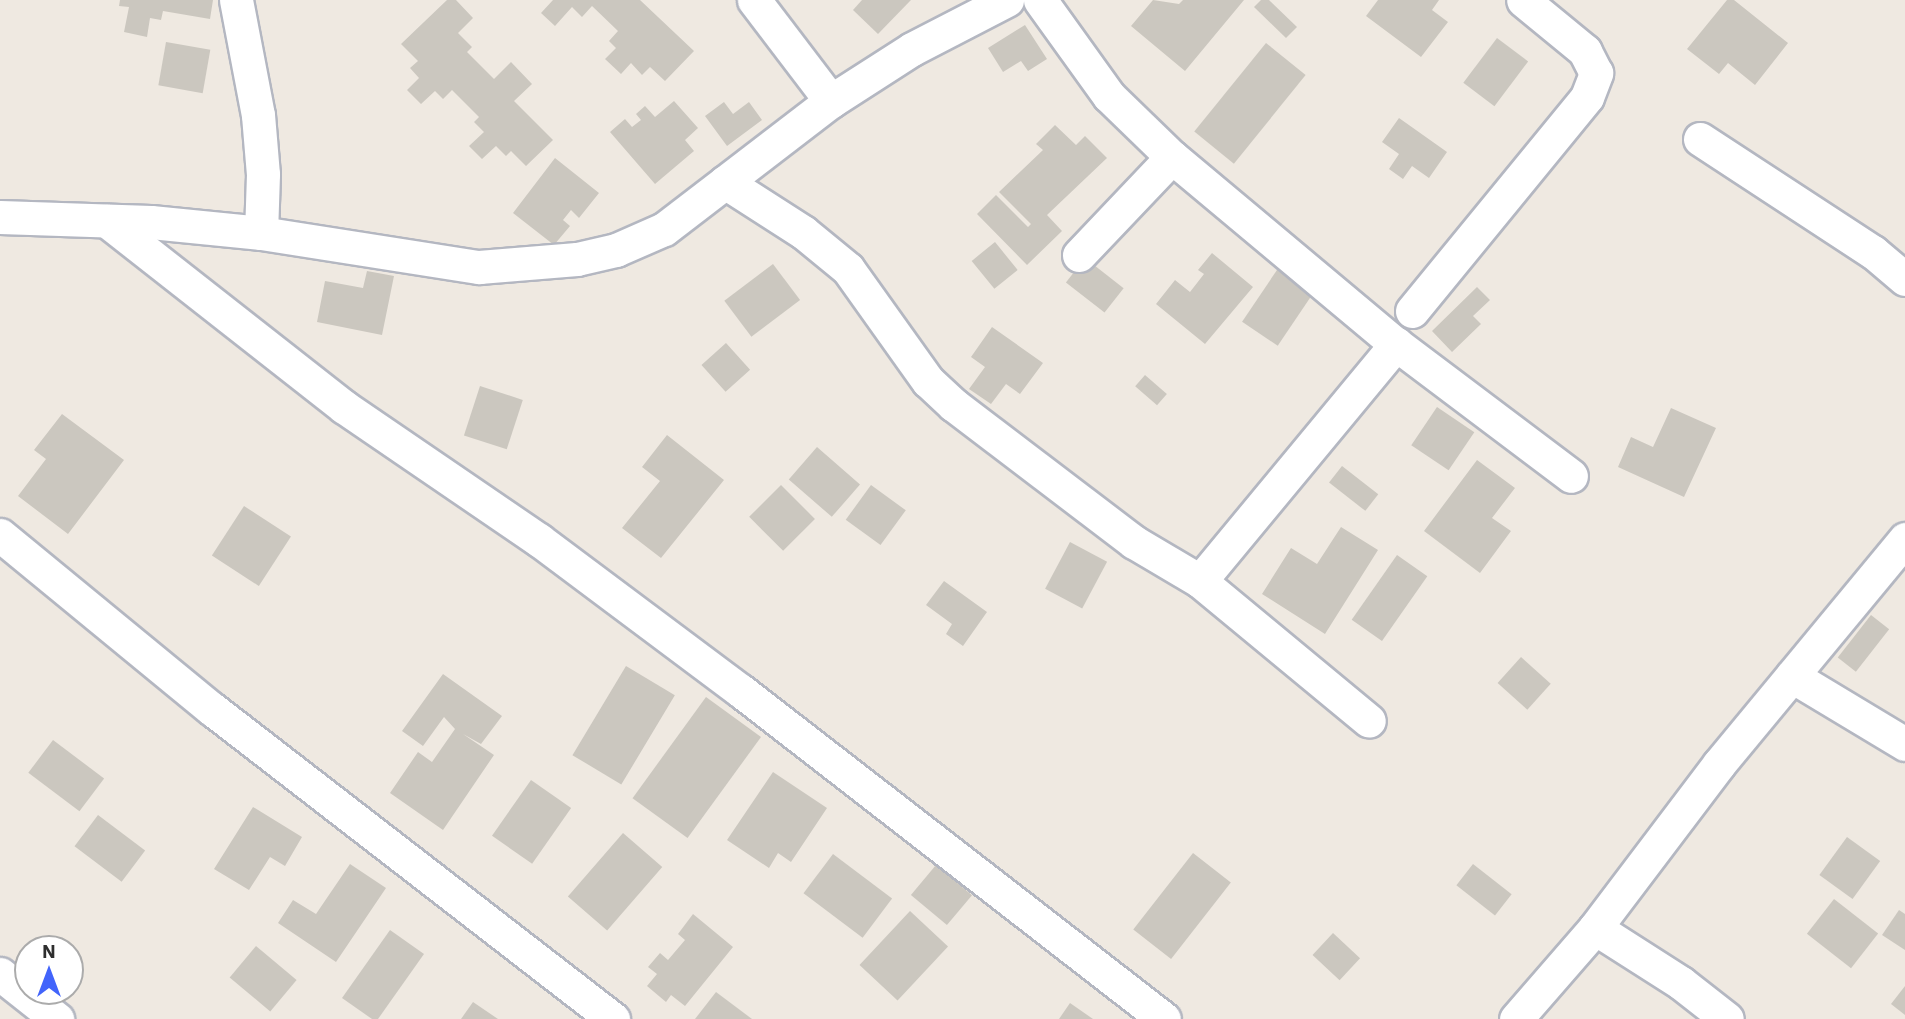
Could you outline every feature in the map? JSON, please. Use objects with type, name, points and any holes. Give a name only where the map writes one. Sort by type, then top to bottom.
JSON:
[{"type":"street","points":[[236,0],[258,115],[263,174],[261,233]]},
{"type":"street","points":[[754,0],[831,100]]},
{"type":"street","points":[[0,217],[107,221],[261,233],[427,261],[519,267],[616,250],[664,229],[831,100],[912,49],[1007,0]]},
{"type":"street","points":[[1040,0],[1109,96],[1172,157],[1396,344],[1571,476]]},
{"type":"street","points":[[1412,311],[1587,97],[1596,73],[1585,51],[1523,0]]},
{"type":"street","points":[[1700,139],[1873,252],[1905,279]]},
{"type":"street","points":[[1079,255],[1172,157]]},
{"type":"street","points":[[725,182],[803,232],[848,269],[928,381],[954,405],[1134,542],[1200,581],[1369,721]]},
{"type":"street","points":[[107,221],[344,407],[539,540],[752,699],[1164,1019]]},
{"type":"street","points":[[1200,581],[1396,344]]},
{"type":"street","points":[[0,536],[212,709],[614,1019]]},
{"type":"street","points":[[1516,1019],[1595,928],[1719,764],[1905,539]]},
{"type":"street","points":[[1792,676],[1905,744]]},
{"type":"street","points":[[1595,928],[1681,982],[1727,1019]]},
{"type":"street","points":[[0,974],[57,1019]]},
{"type":"building","points":[[120,0],[213,0],[210,19],[163,11],[161,20],[150,18],[147,37],[124,32],[129,7],[119,6]]},
{"type":"building","points":[[447,0],[456,0],[473,18],[458,33],[472,47],[467,52],[494,79],[511,62],[532,84],[514,101],[553,140],[526,166],[511,151],[506,156],[496,146],[482,159],[469,146],[484,132],[474,122],[479,117],[452,90],[443,99],[435,91],[421,104],[407,90],[419,78],[410,68],[418,61],[401,44]]},
{"type":"building","points":[[553,0],[640,0],[694,51],[665,81],[650,67],[642,75],[631,63],[621,74],[605,59],[616,48],[609,41],[618,31],[592,6],[582,17],[572,7],[555,26],[541,13]]},
{"type":"building","points":[[862,0],[911,0],[878,34],[853,10]]},
{"type":"building","points":[[1153,0],[1179,4],[1183,0],[1244,0],[1185,71],[1131,26]]},
{"type":"building","points":[[1261,0],[1269,0],[1297,27],[1286,38],[1254,7]]},
{"type":"building","points":[[1378,0],[1439,0],[1432,10],[1448,22],[1421,57],[1366,16]]},
{"type":"building","points":[[1727,0],[1734,0],[1788,43],[1755,85],[1728,63],[1719,74],[1687,49]]},
{"type":"building","points":[[1025,25],[1047,59],[1028,71],[1021,61],[1003,72],[988,48]]},
{"type":"building","points":[[1497,38],[1528,61],[1494,106],[1463,83]]},
{"type":"building","points":[[166,42],[210,50],[203,93],[158,85]]},
{"type":"building","points":[[1266,43],[1306,75],[1234,164],[1194,132]]},
{"type":"building","points":[[674,101],[698,128],[685,140],[694,151],[655,184],[610,132],[625,119],[632,127],[641,120],[636,114],[645,106],[655,117]]},
{"type":"building","points":[[724,102],[733,114],[749,102],[762,120],[727,146],[705,116]]},
{"type":"building","points":[[1399,118],[1447,152],[1429,178],[1412,166],[1403,179],[1389,169],[1399,154],[1382,142]]},
{"type":"building","points":[[1055,125],[1076,145],[1085,136],[1107,158],[1047,215],[1062,231],[1027,265],[977,214],[996,195],[1028,227],[1031,224],[999,192],[1043,150],[1036,144]]},
{"type":"building","points":[[555,158],[599,193],[579,218],[571,210],[563,220],[570,226],[554,245],[513,213]]},
{"type":"building","points":[[995,242],[1018,270],[994,289],[972,261]]},
{"type":"building","points":[[1212,253],[1253,287],[1205,344],[1156,304],[1175,280],[1190,292],[1204,274],[1198,270]]},
{"type":"building","points":[[1085,258],[1124,288],[1105,313],[1066,282]]},
{"type":"building","points":[[773,264],[800,300],[751,337],[724,301]]},
{"type":"building","points":[[1279,267],[1315,291],[1278,346],[1242,322]]},
{"type":"building","points":[[367,271],[394,276],[382,335],[317,322],[325,281],[363,288]]},
{"type":"building","points":[[1477,287],[1490,300],[1473,316],[1481,324],[1452,352],[1432,331]]},
{"type":"building","points":[[992,327],[1043,363],[1020,394],[1006,384],[991,404],[969,389],[985,367],[971,357]]},
{"type":"building","points":[[726,343],[750,370],[726,392],[701,365]]},
{"type":"building","points":[[1145,375],[1167,394],[1157,405],[1135,386]]},
{"type":"building","points":[[480,386],[523,400],[507,449],[464,435]]},
{"type":"building","points":[[1437,407],[1474,432],[1449,470],[1411,445]]},
{"type":"building","points":[[1671,408],[1716,428],[1684,497],[1618,467],[1631,437],[1653,447]]},
{"type":"building","points":[[62,414],[124,460],[68,534],[18,496],[46,459],[34,450]]},
{"type":"building","points":[[667,435],[724,480],[661,558],[622,528],[660,481],[642,467]]},
{"type":"building","points":[[817,447],[860,484],[832,517],[789,479]]},
{"type":"building","points":[[1477,460],[1515,488],[1492,518],[1511,531],[1480,573],[1424,531]]},
{"type":"building","points":[[1342,466],[1378,494],[1365,511],[1329,483]]},
{"type":"building","points":[[781,485],[815,519],[783,551],[749,517]]},
{"type":"building","points":[[871,485],[906,510],[881,545],[846,520]]},
{"type":"building","points":[[244,506],[291,536],[259,586],[212,555]]},
{"type":"building","points":[[1341,527],[1378,550],[1325,634],[1262,594],[1291,548],[1317,564]]},
{"type":"building","points":[[1070,542],[1107,562],[1082,609],[1045,589]]},
{"type":"building","points":[[1397,555],[1427,576],[1382,641],[1352,620]]},
{"type":"building","points":[[944,581],[987,612],[963,646],[946,634],[952,624],[926,605]]},
{"type":"building","points":[[1871,615],[1889,629],[1856,672],[1838,658]]},
{"type":"building","points":[[1521,657],[1551,684],[1527,710],[1498,683]]},
{"type":"building","points":[[626,666],[675,695],[621,785],[572,755]]},
{"type":"building","points":[[443,674],[502,716],[481,744],[463,734],[494,755],[443,830],[390,793],[418,752],[432,762],[455,729],[444,717],[423,746],[402,731]]},
{"type":"building","points":[[706,697],[761,737],[688,838],[633,798]]},
{"type":"building","points":[[53,740],[104,779],[79,811],[28,773]]},
{"type":"building","points":[[773,772],[827,808],[791,862],[778,853],[769,868],[727,840]]},
{"type":"building","points":[[531,780],[571,808],[532,864],[492,836]]},
{"type":"building","points":[[253,807],[302,837],[285,866],[270,857],[249,890],[214,869]]},
{"type":"building","points":[[98,815],[145,851],[122,882],[75,846]]},
{"type":"building","points":[[623,833],[662,867],[607,931],[568,896]]},
{"type":"building","points":[[1847,837],[1880,861],[1853,899],[1819,875]]},
{"type":"building","points":[[1193,853],[1231,883],[1171,959],[1133,929]]},
{"type":"building","points":[[833,854],[892,899],[863,938],[804,893]]},
{"type":"building","points":[[350,864],[386,888],[336,962],[278,923],[293,900],[316,914]]},
{"type":"building","points":[[1473,864],[1512,894],[1495,915],[1456,885]]},
{"type":"building","points":[[936,865],[972,895],[947,925],[911,895]]},
{"type":"building","points":[[1834,899],[1878,933],[1851,968],[1807,934]]},
{"type":"building","points":[[1899,910],[1905,914],[1905,950],[1882,935]]},
{"type":"building","points":[[910,911],[948,946],[898,1001],[860,965]]},
{"type":"building","points":[[693,914],[733,947],[685,1006],[671,995],[666,1002],[647,986],[657,974],[648,967],[660,953],[668,960],[685,940],[678,934]]},
{"type":"building","points":[[390,930],[424,954],[378,1019],[372,1019],[342,998]]},
{"type":"building","points":[[1333,933],[1360,958],[1340,980],[1313,955]]},
{"type":"building","points":[[256,946],[297,980],[270,1011],[230,977]]},
{"type":"building","points":[[1905,986],[1905,1015],[1891,1004]]},
{"type":"building","points":[[716,992],[752,1019],[695,1019]]},
{"type":"building","points":[[473,1002],[498,1019],[461,1019]]},
{"type":"building","points":[[1070,1003],[1093,1019],[1059,1019]]}]
